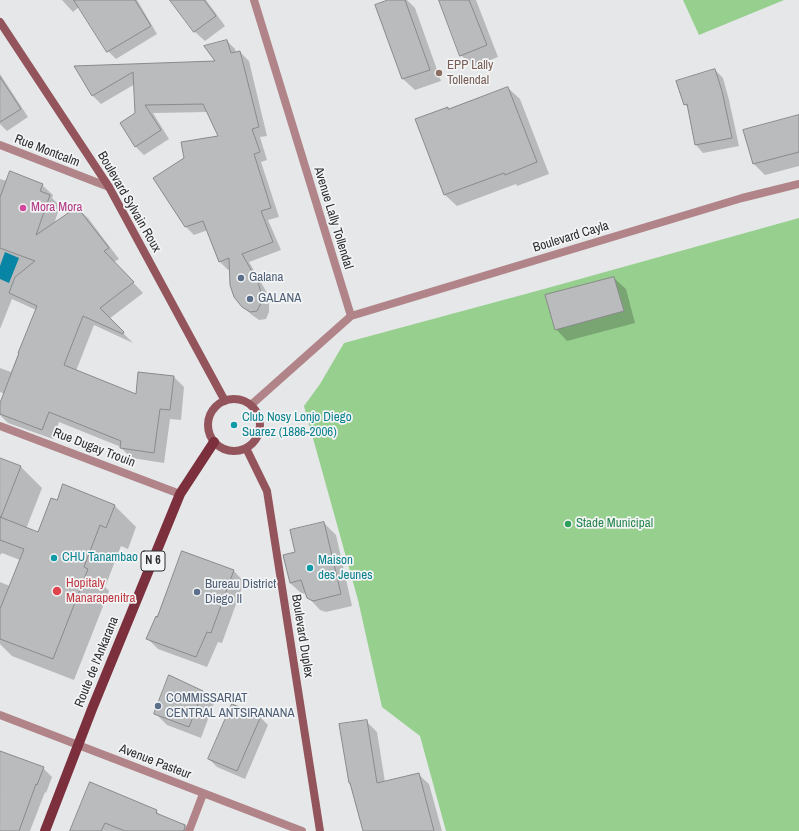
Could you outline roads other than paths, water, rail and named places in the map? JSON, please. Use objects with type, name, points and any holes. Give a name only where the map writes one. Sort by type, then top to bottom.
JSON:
[{"type":"main road","name":"Boulevard Sylvain Roux","points":[[0,22],[109,187],[224,401]]},
{"type":"main road","points":[[235,399],[244,401],[251,405],[260,419],[258,436],[253,443],[246,448],[234,451],[227,450],[214,442],[210,435],[208,426],[209,418],[213,410],[219,404],[224,401],[235,399]]},
{"type":"main road","name":"Route de l'Ankarana","points":[[45,831],[77,746],[180,494],[214,442]]},
{"type":"main road","name":"Boulevard Duplex","points":[[246,448],[267,491],[320,831]]},
{"type":"street","name":"Avenue Lally Tollendal","points":[[254,0],[351,316]]},
{"type":"street","name":"Rue Montcalm","points":[[0,145],[109,187]]},
{"type":"street","name":"Boulevard Cayla","points":[[351,316],[735,200],[799,184]]},
{"type":"street","points":[[251,405],[351,316]]},
{"type":"street","name":"Rue Dugay Trouin","points":[[0,426],[180,494]]},
{"type":"street","name":"Avenue Pasteur","points":[[0,715],[77,746],[302,831]]},
{"type":"street","points":[[189,831],[203,794]]},
{"type":"water","points":[[5,252],[19,258],[9,283],[0,279],[0,266]]},
{"type":"place","name":"EPP Lally Tollendal","points":[[439,73]]},
{"type":"place","name":"Mora Mora","points":[[23,208]]},
{"type":"place","name":"Galana","points":[[241,278]]},
{"type":"place","name":"GALANA","points":[[250,299]]},
{"type":"place","name":"Club Nosy Lonjo Diego Suarez (1886-2006)","points":[[234,425]]},
{"type":"place","name":"Stade Municipal","points":[[568,524]]},
{"type":"place","name":"CHU Tanambao","points":[[54,558]]},
{"type":"place","name":"Maison des Jeunes","points":[[310,568]]},
{"type":"place","name":"Hopitaly Manarapenitra","points":[[57,591]]},
{"type":"place","name":"Bureau District Diego II","points":[[197,592]]},
{"type":"place","name":"COMMISSARIAT CENTRAL ANTSIRANANA","points":[[158,706]]}]
